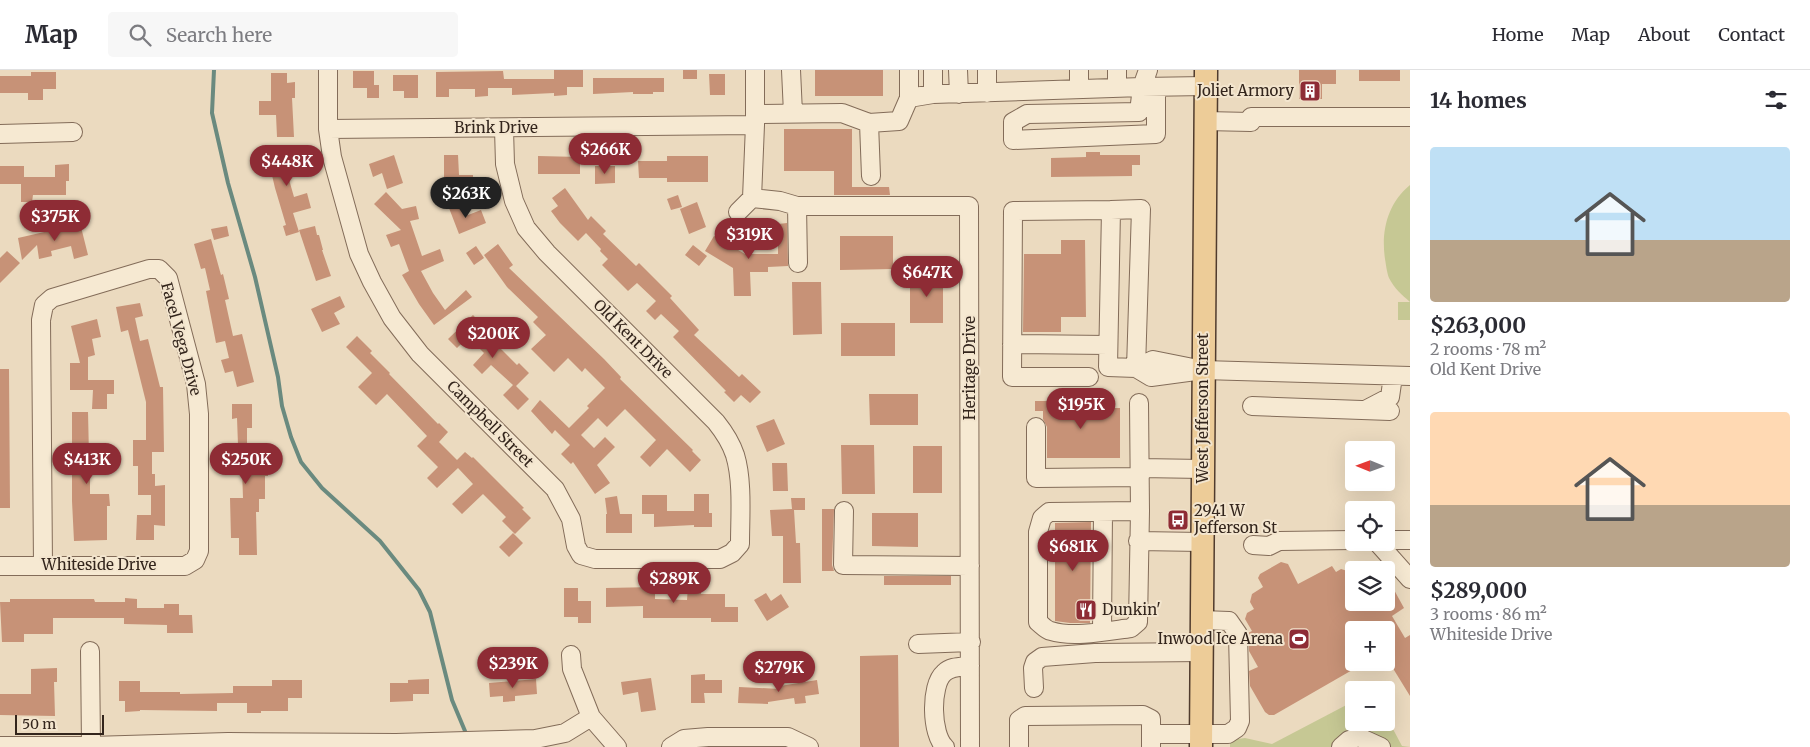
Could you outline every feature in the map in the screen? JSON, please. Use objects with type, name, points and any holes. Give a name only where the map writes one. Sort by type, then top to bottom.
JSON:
[{"type":"main road","name":"West Jefferson Street","points":[[1201,740],[1206,78]]},
{"type":"street","name":"Campbell Street","points":[[328,70],[328,129],[332,157],[360,254],[372,282],[392,318],[420,354],[555,489],[571,519],[576,546],[580,555]]},
{"type":"street","points":[[738,212],[752,198],[755,70]]},
{"type":"street","points":[[791,70],[793,114]]},
{"type":"street","points":[[871,176],[869,124],[899,121],[910,98],[909,70]]},
{"type":"street","points":[[933,70],[933,94]]},
{"type":"street","points":[[958,70],[959,94]]},
{"type":"street","points":[[987,70],[987,92]]},
{"type":"street","points":[[1079,70],[1079,89]]},
{"type":"street","points":[[1117,70],[1117,88]]},
{"type":"street","points":[[1148,70],[1156,134],[1014,140],[1013,122],[1027,114],[1140,112],[1149,87]]},
{"type":"street","points":[[910,98],[933,94],[1149,87],[1206,78]]},
{"type":"street","name":"Brink Drive","points":[[328,129],[504,129],[755,119],[793,114],[842,113],[869,124]]},
{"type":"street","points":[[1205,121],[1251,122],[1251,117],[1410,117]]},
{"type":"street","name":"Old Kent Drive","points":[[504,129],[505,164],[514,201],[526,228],[547,253],[716,422],[728,439],[735,455],[739,474],[740,544],[732,553],[720,559],[595,559],[580,555]]},
{"type":"street","points":[[0,134],[73,132]]},
{"type":"street","name":"Heritage Drive","points":[[752,198],[780,201],[797,206],[969,206],[970,747]]},
{"type":"street","points":[[797,206],[798,263]]},
{"type":"street","points":[[1110,210],[1108,368],[1136,368],[1151,377],[1203,370],[1402,376],[1390,397],[1367,410]]},
{"type":"street","points":[[1089,377],[1012,377],[1013,211],[1141,210],[1136,368]]},
{"type":"street","name":"Facel Vega Drive","points":[[43,565],[41,320],[44,305],[52,298],[149,269],[159,269],[168,278],[196,384],[199,414],[199,551],[195,560]]},
{"type":"street","points":[[1012,344],[1108,345]]},
{"type":"street","points":[[1139,403],[1140,511],[1138,622],[1131,628],[1069,634],[1050,631],[1038,622],[1038,532],[1042,518],[1049,512],[1140,511]]},
{"type":"street","points":[[1252,406],[1390,411]]},
{"type":"street","points":[[1036,427],[1036,478],[1203,469]]},
{"type":"street","points":[[844,511],[843,565],[970,566]]},
{"type":"street","points":[[1102,631],[1103,512]]},
{"type":"street","points":[[1253,545],[1269,546],[1279,541],[1345,540]]},
{"type":"street","points":[[1395,540],[1410,540]]},
{"type":"street","points":[[1138,541],[1202,542]]},
{"type":"street","points":[[1385,551],[1410,579]]},
{"type":"street","name":"Whiteside Drive","points":[[0,566],[185,566],[195,560]]},
{"type":"street","points":[[1019,747],[1019,720],[1025,716],[1143,715],[1151,719],[1151,740],[1201,740],[1228,734],[1237,728],[1240,721],[1238,634],[1229,621],[1202,620]]},
{"type":"street","points":[[918,644],[971,642]]},
{"type":"street","points":[[90,652],[91,746]]},
{"type":"street","points":[[1034,688],[1033,668],[1035,662],[1042,658],[1095,653],[1202,652]]},
{"type":"street","points":[[571,655],[572,669],[591,717],[617,747]]},
{"type":"street","points":[[945,747],[937,737],[935,720],[938,684],[942,675],[949,669],[970,666]]},
{"type":"street","points":[[0,746],[396,745],[535,739],[566,733],[591,717]]},
{"type":"street","points":[[671,747],[684,739],[708,737],[788,737],[809,747]]},
{"type":"street","points":[[1341,747],[1349,740],[1359,737],[1381,747]]},
{"type":"green space","points":[[1410,185],[1410,302],[1401,294],[1389,278],[1384,239],[1387,219],[1391,210],[1402,193]]},
{"type":"green space","points":[[1398,302],[1410,302],[1410,320],[1398,320]]},
{"type":"green space","points":[[1345,706],[1345,731],[1394,731],[1402,746],[1410,747],[1230,747],[1230,740],[1245,738],[1272,744]]},
{"type":"building","points":[[554,70],[583,70],[583,87],[567,87],[567,95],[554,96],[554,93],[512,95],[512,88],[488,88],[488,96],[475,97],[475,89],[449,89],[449,97],[436,97],[436,72],[503,71],[504,79],[554,79]]},
{"type":"building","points":[[683,70],[697,70],[697,79],[683,79]]},
{"type":"building","points":[[815,70],[883,70],[883,96],[815,96]]},
{"type":"building","points":[[1299,70],[1336,70],[1336,84],[1322,84],[1322,99],[1299,99]]},
{"type":"building","points":[[1359,70],[1400,70],[1400,81],[1359,81]]},
{"type":"building","points":[[353,71],[374,71],[374,85],[379,85],[379,98],[367,98],[367,88],[353,88]]},
{"type":"building","points":[[31,72],[56,72],[56,89],[43,89],[43,100],[28,100],[28,93],[0,93],[0,76],[31,76]]},
{"type":"building","points":[[271,73],[287,73],[287,83],[295,82],[295,98],[292,98],[294,137],[277,137],[276,115],[259,115],[259,101],[271,101]]},
{"type":"building","points":[[709,74],[725,74],[725,95],[710,95]]},
{"type":"building","points":[[393,75],[418,75],[418,98],[404,98],[404,91],[393,91]]},
{"type":"building","points":[[593,78],[664,78],[664,92],[653,92],[653,94],[633,94],[633,92],[593,94]]},
{"type":"building","points":[[784,129],[852,129],[852,187],[889,187],[890,195],[834,195],[834,171],[784,171]]},
{"type":"building","points":[[284,146],[287,161],[298,158],[302,173],[288,176],[294,197],[307,193],[311,208],[293,213],[299,232],[286,236],[283,226],[286,225],[266,150]]},
{"type":"building","points":[[1086,152],[1100,152],[1100,155],[1140,155],[1140,165],[1132,165],[1132,176],[1051,177],[1051,158],[1086,157]]},
{"type":"building","points":[[394,155],[403,183],[387,189],[382,173],[373,177],[369,164]]},
{"type":"building","points":[[444,155],[458,155],[459,175],[473,175],[473,189],[444,189]]},
{"type":"building","points":[[538,156],[580,157],[580,174],[538,174]]},
{"type":"building","points":[[667,156],[708,156],[708,182],[667,182],[667,178],[639,178],[638,161],[667,161]]},
{"type":"building","points":[[69,164],[69,181],[66,181],[66,195],[33,195],[32,202],[21,202],[21,184],[0,184],[0,166],[24,166],[24,177],[55,177],[55,165]]},
{"type":"building","points":[[595,166],[615,166],[615,183],[595,184]]},
{"type":"building","points":[[565,188],[588,220],[591,216],[606,231],[603,234],[636,266],[639,263],[672,296],[670,298],[699,330],[694,335],[739,377],[742,374],[761,392],[750,403],[741,395],[734,402],[724,392],[726,391],[673,337],[679,331],[661,314],[655,320],[646,311],[656,301],[637,283],[628,291],[602,265],[608,259],[586,233],[578,241],[560,223],[551,211],[558,206],[552,198]]},
{"type":"building","points":[[386,192],[402,209],[416,206],[419,219],[410,221],[422,256],[440,249],[444,261],[421,271],[445,310],[466,290],[472,297],[434,325],[402,275],[409,271],[399,244],[391,247],[386,235],[401,230],[374,204]]},
{"type":"building","points":[[678,195],[682,207],[671,210],[667,199]]},
{"type":"building","points":[[697,202],[706,227],[689,234],[680,209]]},
{"type":"building","points":[[464,203],[468,215],[481,210],[486,223],[459,234],[449,208]]},
{"type":"building","points":[[787,223],[788,266],[768,267],[768,272],[750,272],[751,296],[734,296],[733,268],[705,251],[714,236],[745,254],[778,254],[778,224]]},
{"type":"building","points":[[67,224],[68,230],[81,227],[88,255],[74,259],[71,246],[51,251],[52,256],[39,259],[37,245],[22,260],[18,238],[53,230],[52,227]]},
{"type":"building","points":[[227,226],[229,236],[214,240],[211,229]]},
{"type":"building","points":[[315,226],[331,276],[316,281],[299,230]]},
{"type":"building","points":[[840,236],[893,236],[893,269],[840,270]]},
{"type":"building","points":[[211,239],[229,299],[225,300],[233,336],[242,334],[254,382],[237,387],[233,371],[225,373],[221,360],[229,358],[225,341],[216,343],[206,291],[210,290],[205,268],[201,269],[194,244]]},
{"type":"building","points":[[1061,240],[1085,240],[1086,317],[1061,317],[1061,332],[1023,332],[1024,254],[1061,254]]},
{"type":"building","points":[[498,244],[513,265],[509,268],[604,359],[621,377],[620,379],[693,450],[701,460],[690,472],[667,449],[650,467],[640,457],[656,440],[625,409],[607,427],[598,418],[581,435],[594,448],[605,437],[615,447],[597,465],[610,483],[595,494],[573,462],[571,464],[561,454],[570,445],[555,430],[552,434],[531,411],[540,400],[569,428],[605,388],[585,368],[582,372],[568,358],[554,372],[531,349],[546,335],[533,322],[538,317],[507,287],[484,255]]},
{"type":"building","points":[[693,245],[707,256],[699,266],[685,255]]},
{"type":"building","points":[[476,246],[484,258],[474,265],[466,253]]},
{"type":"building","points":[[7,251],[20,263],[0,283],[0,258]]},
{"type":"building","points":[[910,274],[943,274],[943,323],[910,323]]},
{"type":"building","points":[[792,282],[821,282],[822,334],[793,335]]},
{"type":"building","points":[[340,296],[345,307],[334,313],[340,324],[322,332],[311,309]]},
{"type":"building","points":[[140,303],[143,316],[135,318],[140,341],[148,339],[160,387],[163,387],[164,452],[152,452],[152,474],[155,474],[155,486],[165,485],[165,526],[154,525],[154,540],[136,540],[137,515],[151,515],[151,495],[138,495],[138,466],[133,466],[133,440],[146,440],[146,402],[128,330],[121,332],[116,307]]},
{"type":"building","points":[[473,315],[490,333],[487,335],[517,365],[519,363],[529,373],[516,386],[529,399],[518,410],[503,395],[513,385],[491,365],[482,374],[473,365],[484,353],[468,337],[457,348],[448,339]]},
{"type":"building","points":[[97,319],[101,337],[92,339],[95,355],[88,357],[88,380],[114,380],[114,394],[107,394],[107,409],[92,409],[93,390],[70,390],[70,363],[80,363],[71,326]]},
{"type":"building","points":[[841,323],[895,323],[895,356],[841,356]]},
{"type":"building","points":[[357,336],[372,351],[370,353],[389,374],[448,432],[439,442],[457,460],[465,452],[473,457],[524,508],[522,509],[531,518],[515,534],[502,521],[506,517],[483,494],[462,514],[452,504],[473,484],[458,468],[437,488],[427,478],[438,467],[417,446],[427,436],[387,394],[376,405],[358,387],[372,373],[346,347]]},
{"type":"building","points":[[0,369],[9,369],[10,508],[0,508]]},
{"type":"building","points":[[869,394],[918,394],[918,425],[870,425]]},
{"type":"building","points":[[1035,401],[1092,401],[1092,408],[1120,408],[1120,458],[1047,458],[1047,427],[1043,419],[1043,411],[1035,411]]},
{"type":"building","points":[[232,404],[252,404],[252,428],[247,428],[247,461],[268,461],[268,476],[265,476],[265,499],[259,499],[259,512],[256,512],[257,555],[239,555],[239,538],[231,538],[230,498],[243,498],[242,469],[230,469],[230,445],[238,445],[237,418],[232,419]]},
{"type":"building","points":[[72,412],[88,412],[89,456],[110,456],[110,470],[90,470],[90,494],[109,494],[110,506],[107,506],[107,540],[74,541]]},
{"type":"building","points":[[774,419],[785,444],[767,452],[756,426]]},
{"type":"building","points":[[841,445],[874,445],[875,494],[842,494]]},
{"type":"building","points":[[913,446],[942,446],[942,493],[913,493]]},
{"type":"building","points":[[772,463],[787,463],[788,491],[773,491]]},
{"type":"building","points":[[694,494],[709,494],[709,513],[712,513],[712,527],[694,527],[694,525],[654,527],[654,514],[642,514],[642,495],[667,495],[667,511],[694,511]]},
{"type":"building","points":[[617,496],[620,514],[632,514],[632,533],[606,533],[607,514],[605,498]]},
{"type":"building","points":[[791,498],[805,498],[805,510],[794,510],[796,543],[800,543],[801,583],[783,583],[783,536],[772,536],[770,510],[792,509]]},
{"type":"building","points":[[822,509],[834,509],[832,565],[834,571],[822,571]]},
{"type":"building","points":[[872,513],[918,513],[918,547],[872,546]]},
{"type":"building","points":[[1091,522],[1090,623],[1055,621],[1055,523]]},
{"type":"building","points":[[513,533],[523,543],[509,557],[499,547]]},
{"type":"building","name":"Inwood Ice Arena","points":[[1281,562],[1288,564],[1298,584],[1332,566],[1336,572],[1341,569],[1345,570],[1345,611],[1395,611],[1395,592],[1404,608],[1392,616],[1395,621],[1345,621],[1345,671],[1351,671],[1274,715],[1269,715],[1265,712],[1250,686],[1249,671],[1258,667],[1249,651],[1248,633],[1252,631],[1245,619],[1247,613],[1254,609],[1250,602],[1252,594],[1263,587],[1258,578],[1260,574]]},
{"type":"building","points":[[884,576],[951,576],[951,585],[884,585]]},
{"type":"building","points":[[688,586],[701,586],[701,594],[725,594],[725,607],[738,607],[738,622],[711,622],[711,618],[643,618],[643,606],[606,607],[606,588],[655,587],[655,599],[687,600]]},
{"type":"building","points":[[564,588],[578,588],[578,601],[591,601],[591,623],[578,623],[578,617],[564,617]]},
{"type":"building","points":[[766,593],[771,601],[781,594],[789,607],[767,621],[754,600]]},
{"type":"building","points":[[125,598],[137,599],[137,608],[164,608],[164,604],[179,604],[179,615],[192,615],[193,633],[167,633],[167,625],[124,624],[124,618],[53,618],[53,634],[24,634],[24,642],[2,642],[0,602],[10,602],[10,599],[94,599],[95,602],[125,602]]},
{"type":"building","name":"Inwood Ice Arena","points":[[1395,621],[1405,638],[1410,635],[1410,696],[1395,671]]},
{"type":"building","points":[[898,655],[899,747],[860,747],[860,656]]},
{"type":"building","points":[[57,668],[57,682],[54,682],[55,716],[0,715],[0,694],[31,694],[31,669]]},
{"type":"building","points":[[705,674],[705,680],[722,680],[722,693],[704,693],[705,703],[691,703],[691,675]]},
{"type":"building","points":[[651,678],[656,710],[641,712],[638,692],[623,695],[621,682]]},
{"type":"building","points":[[429,679],[429,694],[413,694],[413,701],[390,702],[390,683],[408,683],[408,680]]},
{"type":"building","points":[[536,679],[537,694],[515,696],[515,701],[503,702],[503,696],[490,697],[489,683]]},
{"type":"building","points":[[272,680],[302,680],[302,698],[288,698],[288,711],[261,711],[261,713],[247,713],[247,703],[217,703],[217,711],[140,710],[125,712],[125,701],[119,701],[119,681],[140,681],[140,692],[180,692],[180,694],[233,693],[233,686],[272,686]]},
{"type":"building","points":[[817,680],[819,694],[805,696],[806,703],[795,704],[794,698],[768,702],[768,704],[738,703],[739,687],[780,689],[780,686]]},
{"type":"waterway","points":[[214,70],[212,113],[228,183],[255,277],[278,377],[282,406],[291,437],[301,462],[322,488],[380,541],[419,590],[430,612],[452,700],[465,731]]},
{"type":"place","name":"Joliet Armory","points":[[1310,91]]},
{"type":"place","name":"2941 W Jefferson St","points":[[1178,520]]},
{"type":"place","name":"Dunkin'","points":[[1086,610]]},
{"type":"place","name":"Inwood Ice Arena","points":[[1299,639]]}]
